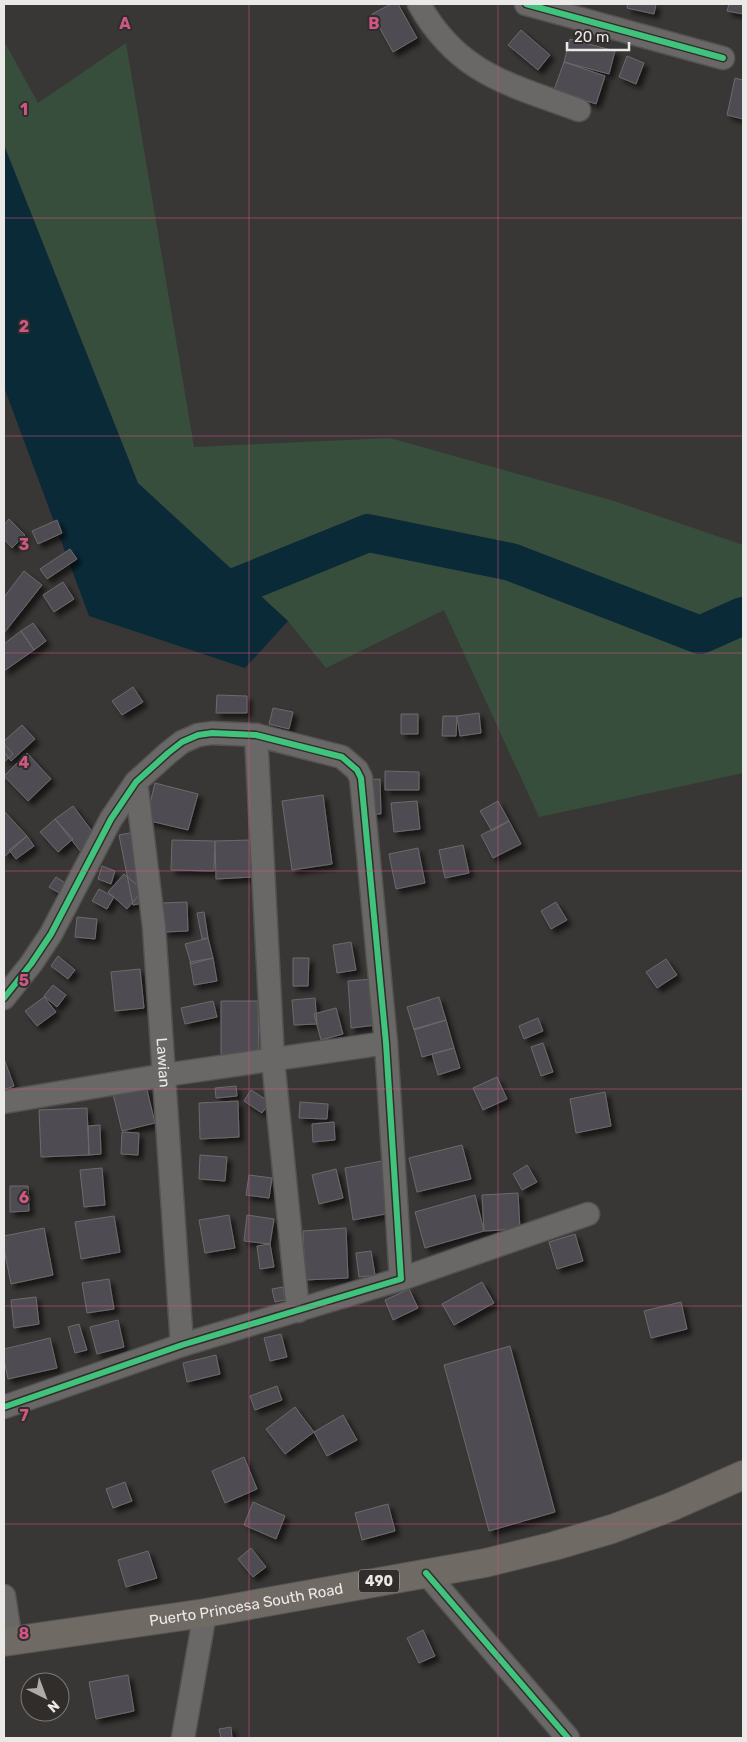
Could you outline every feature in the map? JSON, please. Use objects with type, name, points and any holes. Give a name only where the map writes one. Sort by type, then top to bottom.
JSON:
[{"type":"main road","name":"Puerto Princesa South Road","points":[[8,1642],[205,1613],[485,1563],[612,1529],[740,1483]]},
{"type":"street","points":[[419,4],[441,38],[467,62],[496,79],[579,110]]},
{"type":"street","points":[[526,4],[723,58]]},
{"type":"street","points":[[4,998],[32,964],[51,934],[112,819],[136,782],[182,742],[198,735],[212,733],[256,735],[342,757],[357,770],[361,778],[386,1043],[401,1279]]},
{"type":"street","points":[[256,735],[273,1060],[298,1311]]},
{"type":"street","name":"Lawian","points":[[136,782],[154,927],[182,1345]]},
{"type":"street","points":[[4,1102],[165,1075],[386,1043]]},
{"type":"street","points":[[4,1407],[182,1345],[401,1279],[588,1214]]},
{"type":"street","points":[[426,1573],[568,1738]]},
{"type":"street","points":[[4,1596],[8,1642]]},
{"type":"street","points":[[183,1738],[205,1613]]},
{"type":"green space","points":[[4,41],[38,103],[126,43],[194,447],[390,438],[614,501],[743,545],[743,773],[539,817],[444,610],[326,668],[288,621],[138,484],[4,145]]},
{"type":"water","points":[[4,145],[138,483],[288,621],[245,668],[89,616],[4,387]]},
{"type":"building","points":[[391,4],[398,4],[417,38],[393,52],[372,14]]},
{"type":"building","points":[[628,4],[656,4],[654,14],[627,8]]},
{"type":"building","points":[[729,4],[743,4],[743,14],[727,11]]},
{"type":"building","points":[[521,30],[550,55],[538,70],[508,45]]},
{"type":"building","points":[[570,39],[615,51],[609,74],[564,62]]},
{"type":"building","points":[[627,56],[644,63],[636,84],[619,77]]},
{"type":"building","points":[[564,62],[605,76],[596,104],[554,90]]},
{"type":"building","points":[[735,78],[743,80],[743,119],[727,115]]},
{"type":"building","points":[[9,519],[25,535],[12,548],[4,539],[4,525]]},
{"type":"building","points":[[57,520],[62,533],[38,544],[32,531]]},
{"type":"building","points":[[70,549],[77,559],[47,579],[40,569]]},
{"type":"building","points":[[24,571],[42,585],[4,633],[4,597]]},
{"type":"building","points":[[63,582],[74,599],[54,612],[43,595]]},
{"type":"building","points":[[33,623],[46,641],[34,650],[21,631]]},
{"type":"building","points":[[21,631],[34,650],[4,671],[4,644]]},
{"type":"building","points":[[133,687],[143,702],[122,715],[112,701]]},
{"type":"building","points":[[217,695],[247,696],[247,713],[216,713]]},
{"type":"building","points":[[273,708],[293,712],[289,729],[269,724]]},
{"type":"building","points":[[479,713],[481,733],[460,736],[457,716]]},
{"type":"building","points":[[401,714],[418,714],[418,734],[401,734]]},
{"type":"building","points":[[443,716],[457,716],[456,736],[442,736]]},
{"type":"building","points":[[22,725],[35,739],[11,761],[4,752],[4,741]]},
{"type":"building","points":[[4,744],[13,754],[4,762]]},
{"type":"building","points":[[27,753],[51,779],[28,801],[4,776]]},
{"type":"building","points":[[385,771],[419,772],[419,790],[385,790]]},
{"type":"building","points":[[380,779],[381,814],[367,814],[366,780]]},
{"type":"building","points":[[155,783],[198,794],[188,830],[146,820]]},
{"type":"building","points":[[323,795],[332,864],[292,870],[282,801]]},
{"type":"building","points":[[417,801],[420,829],[394,832],[391,803]]},
{"type":"building","points":[[498,801],[509,821],[492,831],[480,811]]},
{"type":"building","points":[[73,806],[98,839],[81,852],[55,819]]},
{"type":"building","points":[[4,811],[27,836],[4,857]]},
{"type":"building","points":[[55,819],[73,839],[58,852],[40,832]]},
{"type":"building","points":[[509,821],[521,844],[493,858],[481,835]]},
{"type":"building","points":[[135,832],[148,902],[133,905],[119,835]]},
{"type":"building","points":[[27,836],[34,846],[16,859],[9,850]]},
{"type":"building","points":[[172,840],[215,841],[214,871],[171,870]]},
{"type":"building","points":[[251,840],[252,877],[216,879],[215,841]]},
{"type":"building","points":[[463,845],[469,873],[445,878],[439,850]]},
{"type":"building","points":[[418,848],[425,883],[396,889],[389,854]]},
{"type":"building","points":[[102,866],[115,871],[111,884],[98,879]]},
{"type":"building","points":[[124,874],[143,890],[127,909],[108,892]]},
{"type":"building","points":[[56,877],[72,887],[66,897],[49,887]]},
{"type":"building","points":[[99,889],[114,897],[107,909],[92,901]]},
{"type":"building","points":[[187,902],[188,931],[164,932],[163,903]]},
{"type":"building","points":[[556,902],[567,920],[551,929],[541,911]]},
{"type":"building","points":[[204,912],[208,938],[202,939],[197,913]]},
{"type":"building","points":[[77,917],[97,919],[95,939],[75,937]]},
{"type":"building","points":[[208,938],[213,958],[191,964],[185,944]]},
{"type":"building","points":[[351,942],[356,970],[337,973],[333,945]]},
{"type":"building","points":[[58,956],[75,970],[68,979],[51,966]]},
{"type":"building","points":[[213,958],[217,981],[194,985],[190,962]]},
{"type":"building","points":[[293,958],[309,958],[308,986],[293,986]]},
{"type":"building","points":[[666,959],[677,975],[657,988],[646,972]]},
{"type":"building","points":[[140,969],[144,1008],[115,1011],[111,972]]},
{"type":"building","points":[[373,979],[377,1025],[351,1028],[348,981]]},
{"type":"building","points":[[53,985],[66,995],[57,1007],[44,996]]},
{"type":"building","points":[[44,997],[56,1012],[37,1026],[25,1011]]},
{"type":"building","points":[[439,997],[446,1020],[414,1030],[407,1007]]},
{"type":"building","points":[[315,998],[317,1024],[294,1025],[292,1000]]},
{"type":"building","points":[[213,1001],[217,1017],[185,1024],[181,1008]]},
{"type":"building","points":[[221,1001],[258,1001],[259,1054],[221,1055]]},
{"type":"building","points":[[336,1008],[343,1034],[321,1040],[314,1014]]},
{"type":"building","points":[[538,1018],[543,1031],[524,1039],[519,1026]]},
{"type":"building","points":[[446,1020],[454,1048],[422,1057],[414,1029]]},
{"type":"building","points":[[543,1043],[553,1072],[541,1076],[531,1047]]},
{"type":"building","points":[[454,1048],[460,1068],[438,1075],[432,1054]]},
{"type":"building","points":[[4,1059],[14,1086],[4,1090]]},
{"type":"building","points":[[497,1077],[507,1099],[483,1110],[473,1088]]},
{"type":"building","points":[[146,1086],[155,1123],[122,1131],[113,1094]]},
{"type":"building","points":[[236,1086],[237,1096],[216,1098],[215,1088]]},
{"type":"building","points":[[251,1090],[270,1102],[262,1113],[244,1101]]},
{"type":"building","points":[[605,1092],[611,1126],[576,1133],[570,1099]]},
{"type":"building","points":[[238,1101],[239,1137],[200,1139],[199,1103]]},
{"type":"building","points":[[300,1102],[328,1104],[327,1119],[299,1118]]},
{"type":"building","points":[[87,1108],[89,1155],[41,1157],[39,1110]]},
{"type":"building","points":[[334,1122],[335,1140],[313,1142],[312,1124]]},
{"type":"building","points":[[100,1125],[101,1154],[89,1155],[88,1126]]},
{"type":"building","points":[[122,1132],[139,1133],[138,1155],[121,1154]]},
{"type":"building","points":[[462,1145],[471,1179],[417,1192],[409,1158]]},
{"type":"building","points":[[200,1155],[227,1157],[225,1181],[199,1179]]},
{"type":"building","points":[[382,1161],[391,1213],[353,1220],[345,1168]]},
{"type":"building","points":[[527,1165],[537,1182],[522,1190],[513,1174]]},
{"type":"building","points":[[102,1168],[105,1205],[84,1207],[80,1170]]},
{"type":"building","points":[[336,1169],[343,1198],[319,1204],[312,1175]]},
{"type":"building","points":[[249,1175],[272,1178],[269,1198],[246,1195]]},
{"type":"building","points":[[10,1186],[28,1186],[29,1211],[10,1212]]},
{"type":"building","points":[[518,1193],[520,1229],[484,1231],[482,1195]]},
{"type":"building","points":[[475,1195],[484,1231],[425,1248],[415,1212]]},
{"type":"building","points":[[229,1215],[235,1248],[205,1253],[199,1220]]},
{"type":"building","points":[[247,1215],[274,1219],[270,1244],[244,1241]]},
{"type":"building","points":[[114,1216],[120,1252],[81,1259],[75,1222]]},
{"type":"building","points":[[44,1228],[53,1275],[11,1284],[4,1249],[4,1236]]},
{"type":"building","points":[[346,1228],[348,1278],[305,1280],[303,1231]]},
{"type":"building","points":[[575,1234],[583,1261],[557,1269],[549,1242]]},
{"type":"building","points":[[270,1244],[274,1267],[260,1269],[257,1246]]},
{"type":"building","points":[[371,1251],[375,1275],[359,1277],[356,1253]]},
{"type":"building","points":[[109,1279],[114,1309],[87,1313],[82,1283]]},
{"type":"building","points":[[482,1282],[494,1303],[454,1325],[442,1304]]},
{"type":"building","points":[[283,1287],[285,1300],[275,1302],[272,1289]]},
{"type":"building","points":[[409,1289],[418,1308],[393,1320],[385,1300]]},
{"type":"building","points":[[36,1297],[39,1324],[14,1328],[11,1300]]},
{"type":"building","points":[[681,1302],[687,1329],[651,1338],[644,1311]]},
{"type":"building","points":[[118,1320],[124,1347],[97,1354],[90,1327]]},
{"type":"building","points":[[79,1324],[87,1350],[75,1353],[68,1327]]},
{"type":"building","points":[[281,1334],[287,1357],[270,1361],[264,1338]]},
{"type":"building","points":[[50,1338],[57,1368],[8,1379],[4,1349]]},
{"type":"building","points":[[510,1346],[555,1512],[489,1531],[444,1365]]},
{"type":"building","points":[[216,1355],[220,1374],[187,1382],[183,1363]]},
{"type":"building","points":[[277,1386],[282,1400],[255,1410],[250,1396]]},
{"type":"building","points":[[295,1407],[314,1432],[285,1454],[266,1429]]},
{"type":"building","points":[[343,1415],[357,1440],[327,1456],[314,1432]]},
{"type":"building","points":[[244,1457],[257,1489],[225,1503],[212,1471]]},
{"type":"building","points":[[125,1482],[132,1501],[113,1508],[106,1489]]},
{"type":"building","points":[[253,1502],[285,1516],[276,1539],[244,1525]]},
{"type":"building","points":[[388,1504],[395,1531],[362,1540],[355,1513]]},
{"type":"building","points":[[251,1548],[266,1567],[253,1577],[238,1559]]},
{"type":"building","points":[[148,1551],[157,1578],[126,1587],[118,1560]]},
{"type":"building","points":[[423,1630],[435,1656],[419,1663],[407,1638]]},
{"type":"building","points":[[128,1675],[134,1711],[96,1719],[89,1682]]},
{"type":"building","points":[[231,1727],[232,1738],[221,1738],[219,1729]]},
{"type":"waterway","points":[[198,602],[368,533],[511,562],[700,635],[743,616]]},
{"type":"cycle path","points":[[526,4],[723,58]]},
{"type":"cycle path","points":[[4,998],[31,964],[51,934],[111,819],[136,782],[182,742],[198,735],[212,733],[256,735],[342,757],[357,770],[361,778],[386,1043],[401,1279],[182,1345],[4,1407]]},
{"type":"cycle path","points":[[426,1573],[568,1738]]}]
